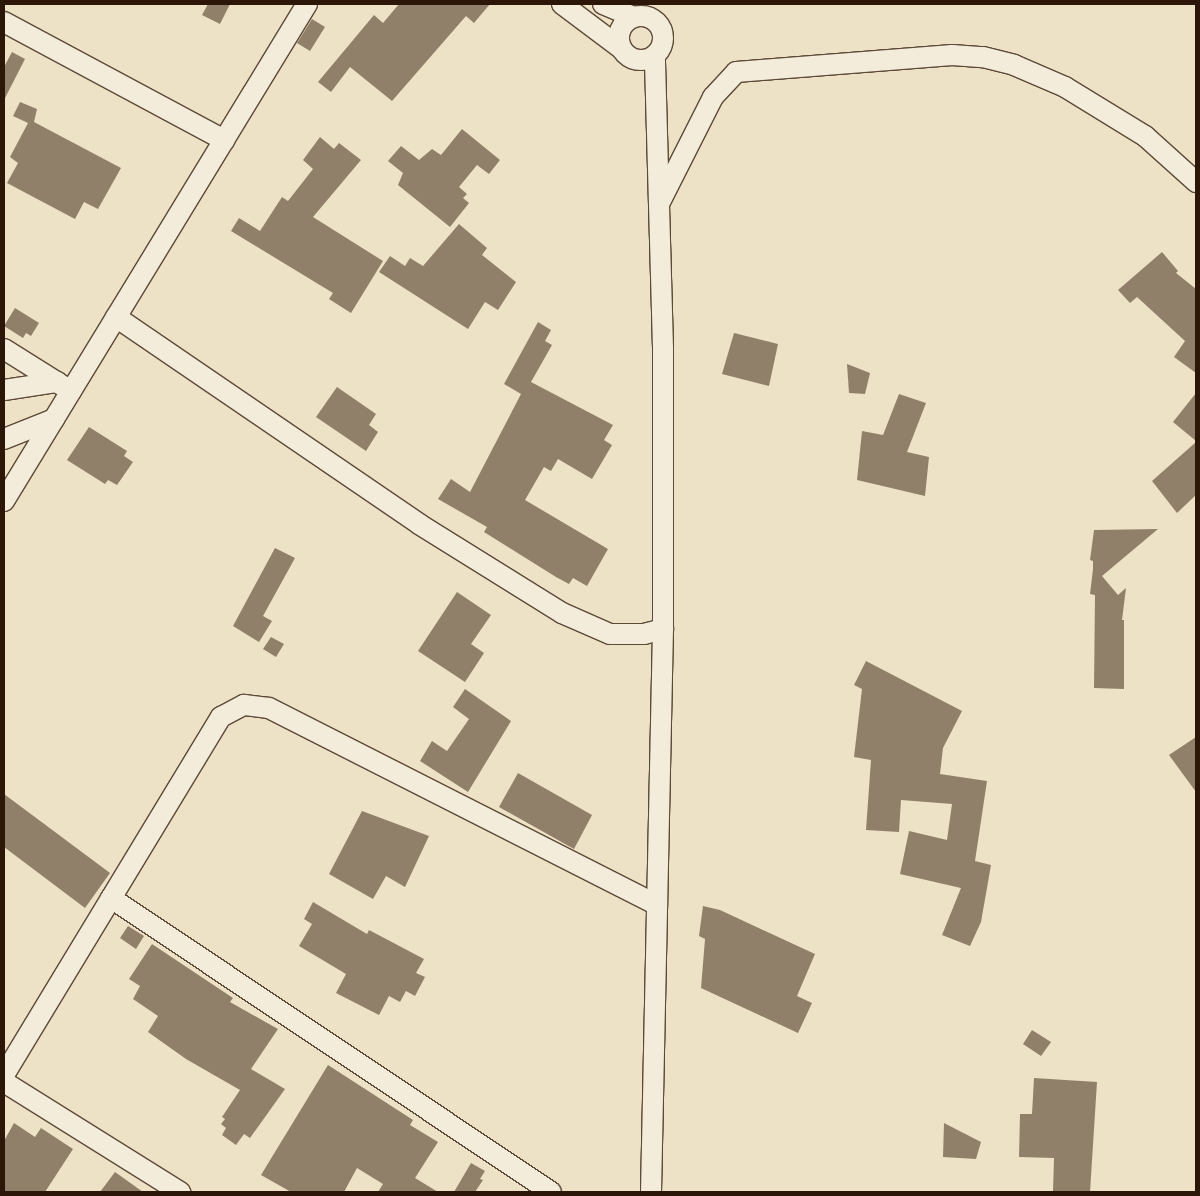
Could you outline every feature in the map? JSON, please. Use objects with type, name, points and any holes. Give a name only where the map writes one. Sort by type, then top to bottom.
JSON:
[{"type":"street","points":[[4,501],[54,419],[64,387],[116,317],[307,4]]},
{"type":"street","points":[[562,4],[622,49],[627,55],[641,61],[655,56]]},
{"type":"street","points":[[603,4],[633,17]]},
{"type":"street","points":[[622,49],[619,42],[622,27],[633,17],[654,12],[664,37],[655,56],[663,348],[663,629],[651,1192]]},
{"type":"street","points":[[4,22],[224,140]]},
{"type":"street","points":[[659,204],[713,97],[736,72],[952,54],[983,57],[1014,65],[1065,87],[1145,136],[1196,182]]},
{"type":"street","points":[[116,317],[419,524],[562,613],[610,634],[644,634],[663,629]]},
{"type":"street","points":[[4,349],[64,387]]},
{"type":"street","points":[[4,390],[64,387]]},
{"type":"street","points":[[4,439],[54,419]]},
{"type":"street","points":[[4,1075],[221,717],[244,705],[269,708],[657,905]]},
{"type":"street","points":[[111,898],[551,1192]]},
{"type":"street","points":[[4,1082],[180,1192]]},
{"type":"building","points":[[208,4],[230,4],[220,24],[202,15]]},
{"type":"building","points":[[399,4],[490,4],[474,23],[466,16],[392,101],[350,67],[331,92],[318,82],[374,15],[383,23]]},
{"type":"building","points":[[312,19],[325,27],[310,51],[297,43]]},
{"type":"building","points":[[12,52],[25,59],[4,100],[4,67]]},
{"type":"building","points":[[20,102],[37,109],[34,122],[121,168],[98,209],[84,202],[75,219],[7,183],[18,163],[10,157],[28,123],[13,116]]},
{"type":"building","points":[[462,129],[500,160],[489,174],[477,165],[459,187],[467,194],[463,198],[469,203],[450,227],[398,185],[403,173],[388,161],[401,146],[419,160],[432,149],[441,155]]},
{"type":"building","points":[[320,137],[334,149],[339,143],[361,160],[313,217],[383,261],[351,313],[329,299],[333,293],[231,231],[239,218],[260,231],[282,197],[288,201],[313,169],[303,160]]},
{"type":"building","points":[[459,224],[487,248],[482,255],[516,282],[498,310],[485,302],[468,329],[379,272],[390,256],[405,266],[410,258],[423,266]]},
{"type":"building","points":[[1162,252],[1178,271],[1176,273],[1196,289],[1196,373],[1174,357],[1185,341],[1137,297],[1130,303],[1118,290]]},
{"type":"building","points":[[15,308],[39,323],[31,336],[26,333],[23,338],[4,326]]},
{"type":"building","points":[[538,322],[551,330],[545,341],[552,345],[531,382],[613,425],[604,440],[612,445],[592,479],[558,459],[551,471],[544,467],[525,500],[608,549],[587,586],[573,578],[569,584],[556,577],[484,532],[487,527],[438,499],[451,479],[470,492],[521,394],[504,384]]},
{"type":"building","points":[[734,333],[778,344],[769,386],[722,374]]},
{"type":"building","points":[[847,364],[870,373],[865,394],[849,393]]},
{"type":"building","points":[[337,387],[376,414],[369,425],[378,432],[366,451],[316,417]]},
{"type":"building","points":[[1196,393],[1196,441],[1173,422]]},
{"type":"building","points":[[899,394],[926,403],[907,452],[929,457],[925,496],[857,480],[862,431],[883,435]]},
{"type":"building","points":[[89,427],[127,451],[124,456],[133,462],[117,485],[108,480],[105,484],[67,460]]},
{"type":"building","points":[[1196,442],[1196,495],[1177,513],[1152,481]]},
{"type":"building","points":[[1158,529],[1102,576],[1118,595],[1126,588],[1122,620],[1124,620],[1124,689],[1094,688],[1095,595],[1090,594],[1093,561],[1090,560],[1094,530]]},
{"type":"building","points":[[275,548],[295,558],[263,616],[272,621],[259,642],[233,626]]},
{"type":"building","points":[[457,592],[491,615],[471,644],[484,653],[465,682],[418,651]]},
{"type":"building","points":[[271,637],[284,644],[276,657],[263,649]]},
{"type":"building","points":[[866,661],[962,711],[943,748],[940,774],[987,781],[975,861],[991,865],[981,922],[970,946],[942,935],[961,888],[900,874],[909,831],[947,840],[952,804],[901,800],[899,832],[866,830],[871,760],[854,757],[862,689],[854,685]]},
{"type":"building","points":[[465,689],[511,721],[468,792],[420,761],[432,741],[447,751],[469,719],[453,707]]},
{"type":"building","points":[[1196,737],[1196,792],[1169,755]]},
{"type":"building","points":[[518,773],[592,815],[574,849],[499,807]]},
{"type":"building","points":[[4,794],[110,873],[85,908],[4,847]]},
{"type":"building","points":[[362,811],[429,836],[405,887],[386,876],[373,899],[329,874]]},
{"type":"building","points":[[313,902],[367,934],[369,930],[424,959],[416,973],[425,977],[415,996],[406,991],[400,1002],[389,996],[379,1015],[336,993],[346,974],[299,946],[312,924],[304,919]]},
{"type":"building","points":[[703,906],[720,910],[815,954],[797,996],[812,1003],[798,1033],[701,988],[705,939],[699,936]]},
{"type":"building","points":[[128,926],[144,936],[136,949],[120,938]]},
{"type":"building","points":[[152,944],[233,998],[230,1002],[278,1029],[251,1069],[285,1089],[250,1138],[244,1134],[236,1145],[222,1135],[226,1128],[221,1124],[225,1119],[222,1117],[240,1090],[186,1059],[148,1032],[158,1016],[133,999],[140,986],[129,979]]},
{"type":"building","points":[[1032,1030],[1051,1042],[1041,1056],[1023,1044]]},
{"type":"building","points":[[328,1065],[413,1120],[410,1125],[438,1142],[415,1178],[438,1192],[378,1192],[383,1184],[357,1168],[344,1192],[291,1192],[261,1175]]},
{"type":"building","points":[[1034,1078],[1097,1082],[1090,1192],[1053,1192],[1054,1158],[1019,1157],[1020,1114],[1032,1114]]},
{"type":"building","points":[[14,1123],[35,1137],[41,1128],[73,1149],[45,1192],[4,1192],[4,1141]]},
{"type":"building","points":[[944,1123],[981,1142],[976,1159],[943,1157]]},
{"type":"building","points":[[471,1163],[485,1171],[480,1179],[483,1180],[475,1192],[454,1192]]},
{"type":"building","points":[[115,1172],[143,1192],[100,1192]]}]
